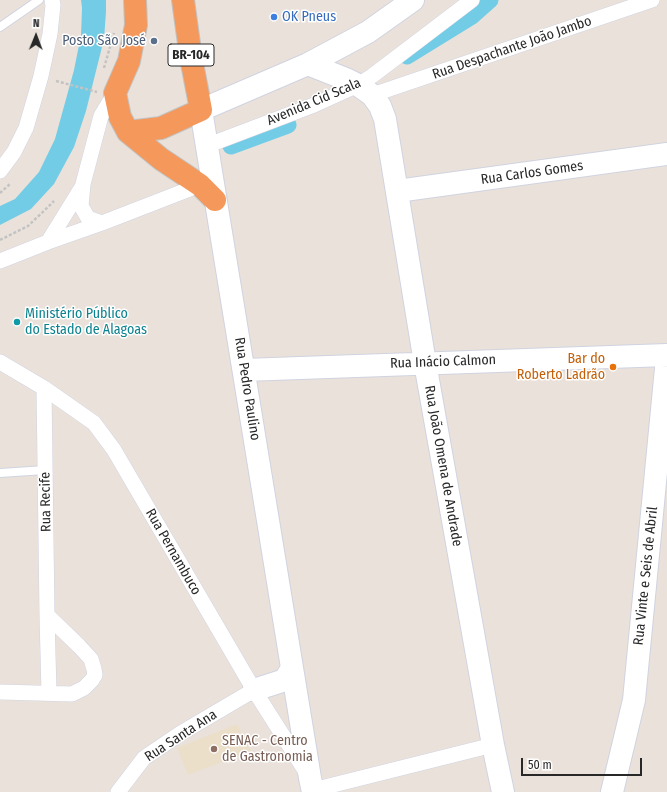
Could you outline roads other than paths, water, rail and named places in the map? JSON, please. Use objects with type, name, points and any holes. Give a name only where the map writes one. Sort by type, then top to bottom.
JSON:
[{"type":"highway","points":[[135,0],[136,26],[129,61],[104,90],[128,132],[208,193]]},
{"type":"highway","name":"Rua Pedro Paulino","points":[[183,0],[191,58],[201,110]]},
{"type":"highway","points":[[128,132],[161,128],[201,110]]},
{"type":"street","points":[[0,171],[14,152],[26,128],[41,76],[50,34],[53,5],[52,0]]},
{"type":"street","points":[[201,110],[308,64],[368,32],[413,0]]},
{"type":"street","name":"Avenida Cid Scala","points":[[206,146],[314,104],[365,90],[372,76],[472,0]]},
{"type":"street","name":"Rua Despachante João Jambo","points":[[365,90],[652,0]]},
{"type":"street","points":[[308,64],[365,90]]},
{"type":"street","points":[[102,223],[88,218],[81,206],[83,184],[101,116],[104,90]]},
{"type":"street","name":"Rua João Omena de Andrade","points":[[365,90],[380,106],[385,119],[425,363],[493,745],[503,792]]},
{"type":"street","name":"Rua Pedro Paulino","points":[[201,110],[206,146],[208,193],[244,370],[312,787]]},
{"type":"street","name":"Rua Carlos Gomes","points":[[398,191],[667,154]]},
{"type":"street","points":[[48,242],[83,184]]},
{"type":"street","points":[[0,261],[102,223],[208,193]]},
{"type":"street","name":"Rua Inácio Calmon","points":[[244,370],[667,355]]},
{"type":"street","name":"Rua Vinte e Seis de Abril","points":[[612,792],[634,700],[667,358]]},
{"type":"street","name":"Rua Pernambuco","points":[[0,362],[44,388],[94,423],[114,450],[312,787]]},
{"type":"street","name":"Rua Recife","points":[[44,388],[49,693]]},
{"type":"street","points":[[0,692],[72,694],[84,688],[92,680],[95,675],[91,659],[47,615]]},
{"type":"street","points":[[254,690],[282,681],[286,678],[292,668]]},
{"type":"street","name":"Rua Santa Ana","points":[[118,792],[144,758],[181,733],[254,690]]},
{"type":"street","points":[[312,787],[493,745]]},
{"type":"lane","points":[[0,27],[39,0]]},
{"type":"lane","points":[[0,473],[45,470]]},
{"type":"water","points":[[81,0],[106,0],[106,12],[104,39],[86,111],[74,147],[54,184],[31,209],[0,225],[0,206],[15,199],[39,172],[55,139],[74,70],[81,35]]},
{"type":"waterway","points":[[407,56],[472,16],[490,0]]},
{"type":"waterway","points":[[231,146],[288,125]]},
{"type":"place","name":"OK Pneus","points":[[274,17]]},
{"type":"place","name":"Posto São José","points":[[154,41]]},
{"type":"place","name":"Ministério Público do Estado de Alagoas","points":[[17,322]]},
{"type":"place","name":"Bar do Roberto Ladrão","points":[[613,367]]},
{"type":"place","name":"SENAC - Centro de Gastronomia","points":[[214,749]]}]
